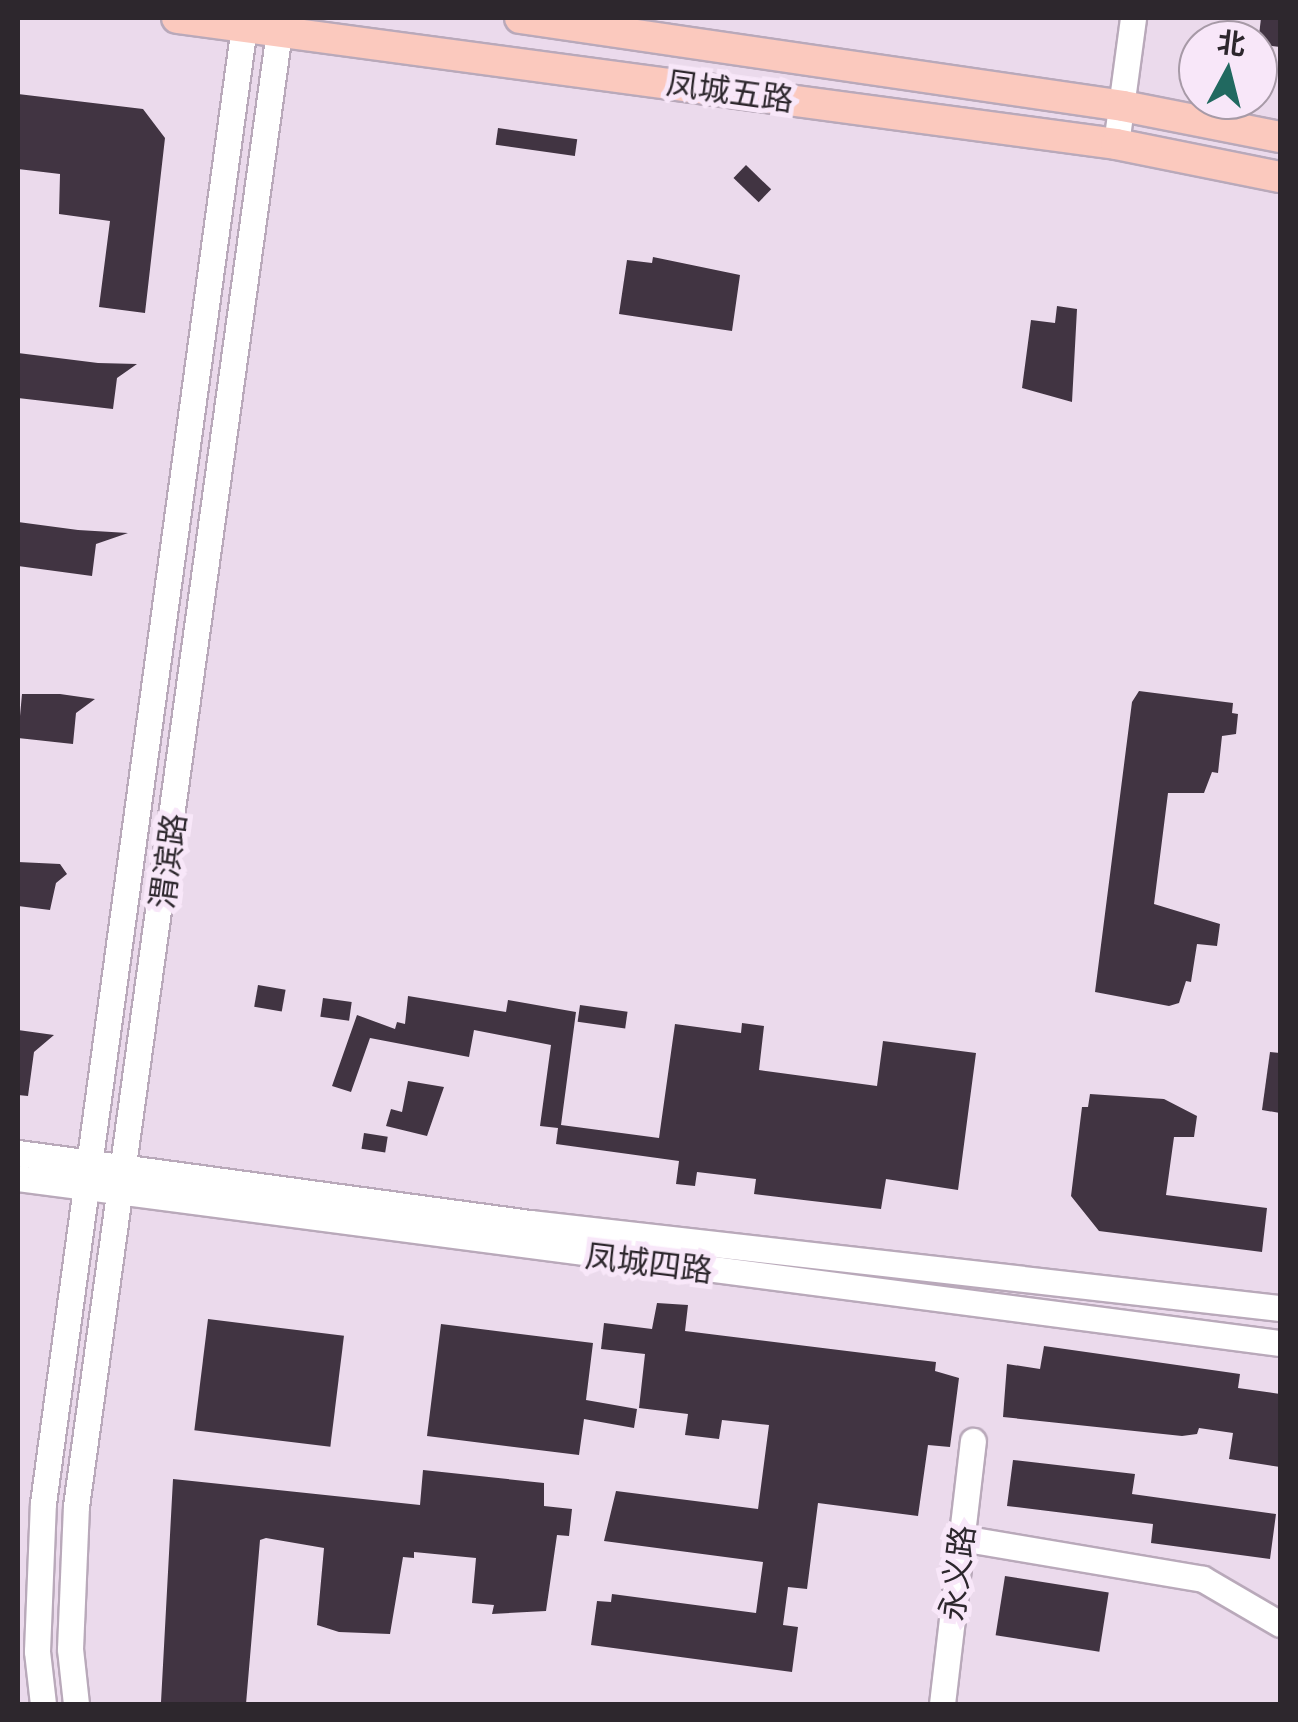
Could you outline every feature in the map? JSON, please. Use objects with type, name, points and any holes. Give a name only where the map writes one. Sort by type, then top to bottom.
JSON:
[{"type":"main road","name":"凤城五路","points":[[177,18],[281,24],[1116,144],[1280,178]]},
{"type":"main road","name":"凤城五路","points":[[520,18],[1122,106],[1280,137]]},
{"type":"street","points":[[1116,144],[1133,18]]},
{"type":"street","name":"渭滨路","points":[[43,1704],[37,1651],[43,1502],[92,1174],[245,22]]},
{"type":"street","name":"渭滨路","points":[[76,1704],[70,1650],[76,1506],[127,1165],[281,24]]},
{"type":"street","name":"凤城四路","points":[[18,1153],[92,1174],[123,1191],[1280,1344]]},
{"type":"street","name":"凤城四路","points":[[18,1178],[92,1174],[127,1165],[530,1223],[1280,1308]]},
{"type":"street","name":"永义路","points":[[942,1704],[973,1440]]},
{"type":"street","points":[[962,1538],[1203,1578],[1280,1624]]},
{"type":"building","points":[[1280,18],[1280,47],[1278,20],[1261,20]]},
{"type":"building","points":[[18,94],[143,109],[165,138],[145,313],[99,307],[110,221],[59,214],[60,174],[18,169]]},
{"type":"building","points":[[498,128],[577,139],[575,156],[496,145]]},
{"type":"building","points":[[746,165],[771,189],[759,202],[733,178]]},
{"type":"building","points":[[653,257],[740,275],[732,331],[619,314],[627,260],[652,263]]},
{"type":"building","points":[[1057,306],[1077,309],[1072,402],[1022,388],[1031,320],[1055,323]]},
{"type":"building","points":[[18,353],[137,364],[117,378],[113,409],[18,398]]},
{"type":"building","points":[[18,522],[128,533],[96,544],[92,576],[18,566]]},
{"type":"building","points":[[1139,691],[1233,703],[1232,713],[1238,714],[1236,734],[1222,736],[1218,773],[1212,772],[1204,793],[1168,793],[1154,904],[1220,924],[1217,946],[1197,944],[1191,982],[1186,981],[1179,1003],[1169,1006],[1095,992],[1132,702]]},
{"type":"building","points":[[22,694],[95,699],[76,713],[73,744],[18,738]]},
{"type":"building","points":[[18,862],[60,864],[67,874],[56,883],[50,910],[18,906]]},
{"type":"building","points":[[258,985],[286,990],[282,1012],[254,1007]]},
{"type":"building","points":[[408,996],[506,1012],[508,1000],[576,1012],[561,1125],[659,1138],[675,1024],[741,1033],[742,1023],[764,1026],[759,1070],[877,1086],[883,1041],[976,1053],[958,1190],[886,1179],[881,1209],[754,1194],[756,1179],[697,1172],[695,1186],[676,1184],[679,1161],[556,1144],[558,1128],[540,1126],[551,1045],[474,1030],[469,1057],[370,1038],[351,1092],[332,1086],[357,1015],[395,1029],[397,1022],[405,1024]]},
{"type":"building","points":[[323,998],[352,1002],[349,1021],[320,1017]]},
{"type":"building","points":[[580,1005],[628,1012],[625,1029],[578,1022]]},
{"type":"building","points":[[18,1030],[54,1035],[34,1052],[28,1096],[18,1095]]},
{"type":"building","points":[[1270,1052],[1280,1053],[1280,1113],[1262,1110]]},
{"type":"building","points":[[408,1081],[444,1087],[427,1136],[386,1126],[391,1109],[402,1112]]},
{"type":"building","points":[[1090,1094],[1164,1099],[1197,1116],[1194,1137],[1174,1137],[1166,1195],[1267,1208],[1262,1252],[1099,1231],[1071,1196],[1082,1107],[1088,1107]]},
{"type":"building","points":[[364,1133],[388,1137],[385,1153],[361,1149]]},
{"type":"building","points":[[657,1303],[688,1305],[685,1331],[936,1362],[935,1371],[959,1378],[950,1447],[928,1445],[918,1516],[818,1503],[807,1589],[788,1587],[783,1625],[798,1627],[792,1672],[591,1645],[597,1601],[611,1602],[612,1594],[756,1613],[763,1562],[604,1541],[616,1491],[758,1509],[769,1425],[722,1420],[719,1439],[685,1435],[688,1414],[639,1408],[645,1354],[601,1349],[604,1323],[652,1329]]},
{"type":"building","points":[[208,1319],[344,1336],[330,1447],[194,1430]]},
{"type":"building","points":[[441,1324],[593,1343],[586,1400],[637,1409],[634,1428],[584,1419],[579,1455],[427,1436]]},
{"type":"building","points":[[1044,1346],[1240,1374],[1238,1388],[1280,1394],[1280,1467],[1229,1459],[1233,1433],[1199,1428],[1197,1434],[1182,1436],[1003,1417],[1007,1364],[1040,1369]]},
{"type":"building","points":[[1013,1460],[1135,1474],[1132,1494],[1276,1514],[1270,1559],[1151,1543],[1153,1524],[1007,1506]]},
{"type":"building","points":[[423,1470],[544,1483],[544,1506],[572,1509],[569,1536],[557,1535],[546,1611],[492,1614],[494,1605],[472,1603],[476,1558],[414,1552],[414,1558],[403,1557],[390,1634],[339,1632],[317,1625],[324,1548],[266,1538],[260,1540],[246,1704],[161,1702],[173,1479],[420,1505]]},
{"type":"building","points":[[1005,1576],[1109,1592],[1099,1652],[996,1635]]}]
